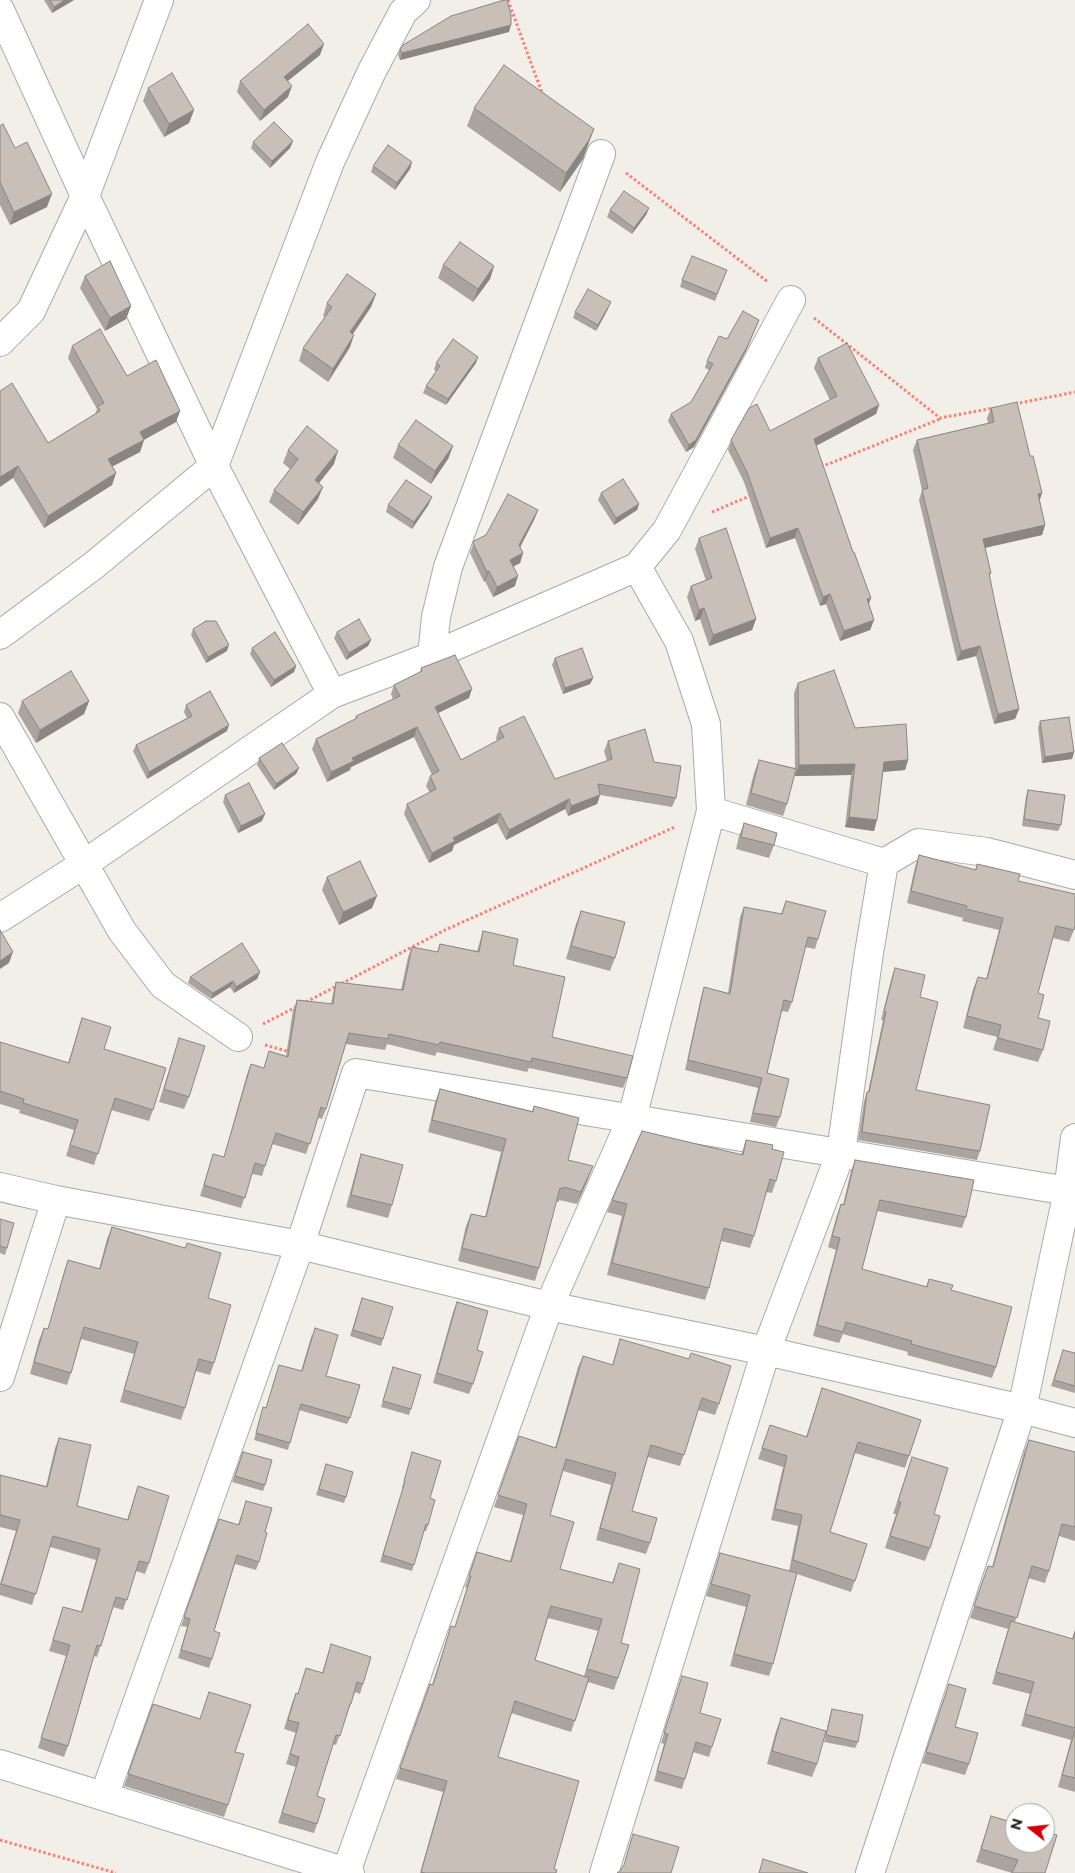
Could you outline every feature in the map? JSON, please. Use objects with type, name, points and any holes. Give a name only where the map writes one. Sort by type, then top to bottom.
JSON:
[{"type":"street","points":[[0,342],[31,311],[85,196],[159,0]]},
{"type":"street","points":[[0,635],[93,566],[214,466],[330,162],[371,73],[403,12],[416,0]]},
{"type":"street","points":[[0,10],[85,196],[214,466],[332,694]]},
{"type":"street","points":[[432,656],[436,617],[448,567],[601,154]]},
{"type":"street","points":[[0,918],[84,864],[332,694],[432,656],[637,567],[667,530],[791,300]]},
{"type":"street","points":[[0,1764],[348,1872],[549,1306],[632,1118],[712,811],[706,724],[679,641],[637,567]]},
{"type":"street","points":[[0,717],[122,932],[163,984],[238,1036]]},
{"type":"street","points":[[712,811],[884,862],[918,843],[987,852],[1075,874]]},
{"type":"street","points":[[604,1873],[766,1351],[841,1152],[884,862]]},
{"type":"street","points":[[104,1796],[300,1245],[356,1072],[1068,1190]]},
{"type":"street","points":[[870,1873],[1022,1409],[1068,1190],[1075,1138]]},
{"type":"street","points":[[0,1188],[300,1245],[549,1306],[766,1351],[1022,1409],[1075,1423]]},
{"type":"street","points":[[0,1378],[56,1200]]},
{"type":"path","points":[[508,0],[540,92],[547,98]]},
{"type":"path","points":[[601,154],[791,300],[940,418]]},
{"type":"path","points":[[1008,405],[1075,392]]},
{"type":"path","points":[[813,470],[940,418],[998,407]]},
{"type":"path","points":[[667,530],[758,493]]},
{"type":"path","points":[[238,1036],[446,930],[712,811]]},
{"type":"path","points":[[238,1036],[293,1053]]},
{"type":"path","points":[[0,1840],[116,1873]]},
{"type":"building","points":[[50,0],[65,0],[54,7]]},
{"type":"building","points":[[507,0],[511,14],[511,25],[402,53],[400,49],[403,45],[451,16]]},
{"type":"building","points":[[308,24],[324,44],[284,77],[292,86],[264,110],[240,81]]},
{"type":"building","points":[[504,65],[594,129],[589,140],[566,173],[474,108]]},
{"type":"building","points":[[172,73],[194,110],[169,124],[148,88]]},
{"type":"building","points":[[274,122],[293,141],[272,161],[253,142]]},
{"type":"building","points":[[3,124],[15,148],[27,142],[52,194],[14,212],[0,182],[0,126]]},
{"type":"building","points":[[388,145],[412,162],[397,183],[373,166]]},
{"type":"building","points":[[624,191],[649,208],[634,228],[610,210]]},
{"type":"building","points":[[460,242],[494,266],[478,289],[443,265]]},
{"type":"building","points":[[692,256],[727,270],[717,294],[682,280]]},
{"type":"building","points":[[110,261],[131,306],[110,318],[85,276]]},
{"type":"building","points":[[347,274],[376,294],[350,332],[354,335],[333,369],[303,348],[332,307],[327,303]]},
{"type":"building","points":[[588,289],[611,302],[598,325],[575,312]]},
{"type":"building","points":[[743,311],[759,320],[748,345],[696,440],[689,445],[671,414],[691,402],[713,364],[707,361],[719,336],[727,339]]},
{"type":"building","points":[[100,329],[127,376],[156,360],[180,411],[140,432],[144,440],[108,459],[116,473],[48,516],[18,466],[0,477],[0,391],[12,383],[48,443],[100,411],[98,406],[104,403],[72,346]]},
{"type":"building","points":[[453,339],[478,357],[448,399],[426,386],[440,366],[436,363]]},
{"type":"building","points":[[847,343],[879,405],[814,439],[871,598],[867,599],[874,620],[844,631],[830,594],[823,597],[798,528],[770,538],[747,472],[731,440],[749,408],[757,404],[770,431],[837,396],[818,358]]},
{"type":"building","points":[[1017,402],[1030,456],[1033,456],[1042,493],[1038,494],[1045,525],[983,539],[991,573],[989,573],[995,603],[1019,709],[998,714],[980,646],[961,651],[922,490],[928,488],[917,440],[994,422],[991,408]]},
{"type":"building","points":[[416,420],[453,446],[435,471],[398,445]]},
{"type":"building","points":[[307,426],[338,451],[315,480],[323,487],[303,512],[274,490],[298,459],[288,450]]},
{"type":"building","points":[[623,479],[639,504],[616,518],[601,493]]},
{"type":"building","points":[[406,480],[432,497],[414,522],[388,505]]},
{"type":"building","points":[[508,494],[538,510],[519,545],[523,553],[510,560],[518,576],[497,587],[489,571],[487,572],[473,543],[486,535]]},
{"type":"building","points":[[726,528],[756,619],[713,635],[704,608],[699,610],[691,586],[712,578],[699,538]]},
{"type":"building","points":[[359,619],[371,640],[349,653],[337,632]]},
{"type":"building","points":[[206,621],[216,621],[229,645],[208,657],[193,629]]},
{"type":"building","points":[[275,632],[296,666],[274,680],[252,648]]},
{"type":"building","points":[[582,648],[593,678],[565,688],[555,658]]},
{"type":"building","points":[[455,655],[472,689],[435,707],[461,760],[504,737],[499,728],[524,716],[555,779],[612,759],[608,741],[645,729],[654,762],[681,766],[676,798],[598,784],[600,795],[571,806],[569,799],[509,830],[500,813],[453,838],[455,841],[432,853],[407,804],[436,789],[430,776],[439,771],[417,727],[352,758],[354,761],[331,772],[316,739],[357,718],[356,716],[400,696],[394,685],[422,671],[421,668]]},
{"type":"building","points":[[834,670],[855,728],[906,724],[908,760],[884,762],[877,820],[849,817],[855,764],[799,765],[798,683]]},
{"type":"building","points":[[71,671],[89,701],[40,730],[22,701]]},
{"type":"building","points":[[210,691],[229,725],[149,772],[136,745],[192,716],[186,705]]},
{"type":"building","points":[[1069,717],[1074,752],[1045,757],[1040,721]]},
{"type":"building","points":[[282,743],[299,768],[276,784],[259,758]]},
{"type":"building","points":[[759,760],[796,769],[787,804],[751,793]]},
{"type":"building","points":[[249,783],[265,814],[241,826],[225,795]]},
{"type":"building","points":[[1028,790],[1065,795],[1061,825],[1024,819]]},
{"type":"building","points":[[744,823],[777,833],[774,845],[741,837]]},
{"type":"building","points":[[919,855],[976,870],[977,864],[1020,874],[1018,881],[1075,894],[1074,930],[1056,926],[1038,993],[1044,995],[1038,1018],[1050,1021],[1043,1050],[998,1038],[1001,1025],[967,1016],[978,977],[987,979],[1003,918],[966,909],[967,906],[911,891]]},
{"type":"building","points":[[360,861],[377,896],[343,912],[327,877]]},
{"type":"building","points":[[786,901],[826,911],[818,939],[808,937],[792,1002],[784,1000],[767,1073],[789,1079],[780,1117],[753,1113],[762,1078],[688,1060],[704,987],[730,994],[744,907],[782,914]]},
{"type":"building","points":[[581,911],[625,922],[615,958],[571,946]]},
{"type":"building","points":[[0,930],[13,952],[0,961]]},
{"type":"building","points":[[483,931],[518,939],[513,965],[565,977],[552,1037],[633,1056],[627,1078],[532,1058],[531,1062],[440,1042],[439,1045],[389,1034],[388,1039],[349,1033],[326,1109],[321,1107],[310,1144],[276,1133],[265,1166],[255,1163],[245,1198],[204,1185],[213,1154],[224,1157],[251,1064],[264,1068],[269,1051],[288,1057],[297,1000],[333,1004],[336,982],[403,990],[412,947],[438,952],[440,944],[479,952]]},
{"type":"building","points":[[242,943],[260,972],[236,987],[233,981],[213,993],[190,977]]},
{"type":"building","points":[[895,968],[925,975],[920,997],[938,1002],[916,1090],[990,1105],[980,1151],[862,1132],[867,1092],[869,1092],[886,1012],[884,1011]]},
{"type":"building","points":[[82,1018],[111,1027],[104,1049],[166,1068],[153,1110],[115,1098],[98,1154],[70,1145],[78,1120],[23,1103],[24,1099],[0,1091],[0,1042],[69,1063]]},
{"type":"building","points":[[179,1038],[205,1046],[189,1097],[164,1089]]},
{"type":"building","points":[[440,1089],[533,1112],[534,1106],[579,1118],[568,1160],[593,1166],[581,1192],[564,1187],[563,1189],[560,1188],[539,1268],[462,1248],[471,1214],[486,1217],[506,1139],[432,1120]]},
{"type":"building","points":[[642,1131],[743,1155],[746,1140],[773,1145],[772,1149],[784,1152],[776,1181],[770,1179],[754,1236],[724,1228],[709,1288],[612,1263],[627,1204],[612,1200]]},
{"type":"building","points":[[361,1154],[403,1165],[392,1205],[351,1195]]},
{"type":"building","points":[[855,1160],[974,1180],[966,1217],[880,1200],[862,1269],[927,1287],[929,1279],[953,1285],[951,1290],[1012,1307],[996,1367],[911,1344],[912,1341],[846,1322],[843,1332],[817,1325],[840,1238],[832,1236],[841,1204],[844,1205]]},
{"type":"building","points":[[0,1219],[14,1223],[7,1248],[0,1246]]},
{"type":"building","points":[[112,1227],[185,1248],[187,1243],[221,1253],[208,1298],[231,1305],[214,1363],[199,1359],[185,1408],[124,1390],[138,1342],[84,1327],[71,1373],[34,1362],[44,1328],[48,1329],[68,1260],[100,1269]]},
{"type":"building","points":[[362,1298],[393,1307],[383,1339],[353,1330]]},
{"type":"building","points":[[457,1302],[488,1311],[477,1350],[483,1352],[473,1384],[437,1373]]},
{"type":"building","points":[[315,1328],[338,1335],[326,1376],[360,1385],[350,1418],[301,1404],[290,1443],[256,1433],[263,1407],[266,1408],[279,1365],[302,1371]]},
{"type":"building","points":[[620,1339],[689,1359],[691,1353],[731,1366],[719,1404],[702,1398],[684,1455],[651,1445],[632,1511],[657,1518],[650,1543],[600,1528],[616,1473],[566,1459],[550,1515],[574,1522],[560,1569],[613,1583],[619,1563],[640,1569],[621,1643],[629,1645],[618,1678],[587,1669],[602,1619],[551,1606],[535,1660],[589,1678],[575,1721],[515,1701],[498,1757],[579,1781],[554,1869],[557,1870],[556,1873],[421,1872],[447,1781],[400,1768],[430,1684],[433,1685],[451,1626],[455,1627],[477,1552],[511,1562],[527,1504],[498,1495],[519,1436],[556,1448],[583,1356],[613,1365]]},
{"type":"building","points":[[1063,1350],[1075,1353],[1075,1386],[1054,1380]]},
{"type":"building","points":[[393,1367],[421,1375],[411,1409],[383,1401]]},
{"type":"building","points":[[822,1388],[921,1420],[909,1456],[858,1442],[830,1532],[867,1544],[855,1581],[793,1560],[802,1515],[775,1509],[787,1456],[762,1448],[770,1425],[807,1437]]},
{"type":"building","points":[[59,1438],[91,1445],[77,1506],[128,1520],[138,1486],[169,1496],[149,1563],[139,1561],[127,1600],[116,1597],[101,1646],[97,1645],[68,1746],[41,1738],[70,1645],[53,1640],[63,1607],[82,1612],[100,1549],[53,1536],[36,1594],[1,1584],[20,1520],[0,1515],[0,1475],[47,1487]]},
{"type":"building","points":[[1029,1440],[1075,1452],[1075,1527],[1062,1524],[1049,1571],[1032,1566],[1017,1618],[974,1606],[988,1566],[993,1567]]},
{"type":"building","points":[[243,1452],[272,1460],[265,1485],[235,1476]]},
{"type":"building","points":[[412,1452],[441,1461],[430,1498],[435,1500],[414,1565],[383,1555]]},
{"type":"building","points":[[912,1457],[948,1468],[934,1514],[940,1516],[930,1548],[890,1536],[901,1502],[898,1501]]},
{"type":"building","points":[[326,1464],[353,1472],[346,1497],[319,1489]]},
{"type":"building","points":[[246,1501],[272,1508],[259,1562],[237,1555],[214,1631],[220,1633],[212,1659],[181,1650],[190,1619],[184,1617],[219,1519],[239,1525]]},
{"type":"building","points":[[720,1553],[797,1573],[773,1664],[734,1654],[750,1595],[711,1584]]},
{"type":"building","points":[[1011,1621],[1073,1639],[1075,1632],[1075,1728],[1025,1714],[1034,1682],[996,1672]]},
{"type":"building","points":[[331,1644],[371,1657],[363,1684],[357,1682],[340,1736],[336,1735],[317,1796],[325,1799],[317,1824],[282,1813],[299,1757],[290,1754],[299,1723],[288,1720],[306,1668],[323,1673]]},
{"type":"building","points":[[682,1676],[708,1683],[700,1713],[721,1719],[712,1747],[696,1742],[685,1779],[657,1771],[668,1734],[664,1733]]},
{"type":"building","points":[[949,1684],[966,1689],[955,1727],[978,1733],[969,1764],[926,1752]]},
{"type":"building","points":[[209,1692],[251,1705],[235,1752],[244,1754],[228,1805],[128,1774],[153,1704],[200,1719]]},
{"type":"building","points":[[832,1709],[863,1715],[858,1742],[826,1735]]},
{"type":"building","points":[[781,1718],[826,1731],[817,1764],[772,1751]]},
{"type":"building","points":[[1075,1730],[1075,1778],[1062,1775]]},
{"type":"building","points":[[991,1816],[1005,1820],[1005,1853],[1051,1853],[1045,1873],[1012,1873],[1018,1860],[981,1849]]},
{"type":"building","points":[[633,1834],[679,1847],[671,1873],[617,1873],[624,1865]]},
{"type":"building","points":[[763,1859],[808,1873],[759,1873]]}]
